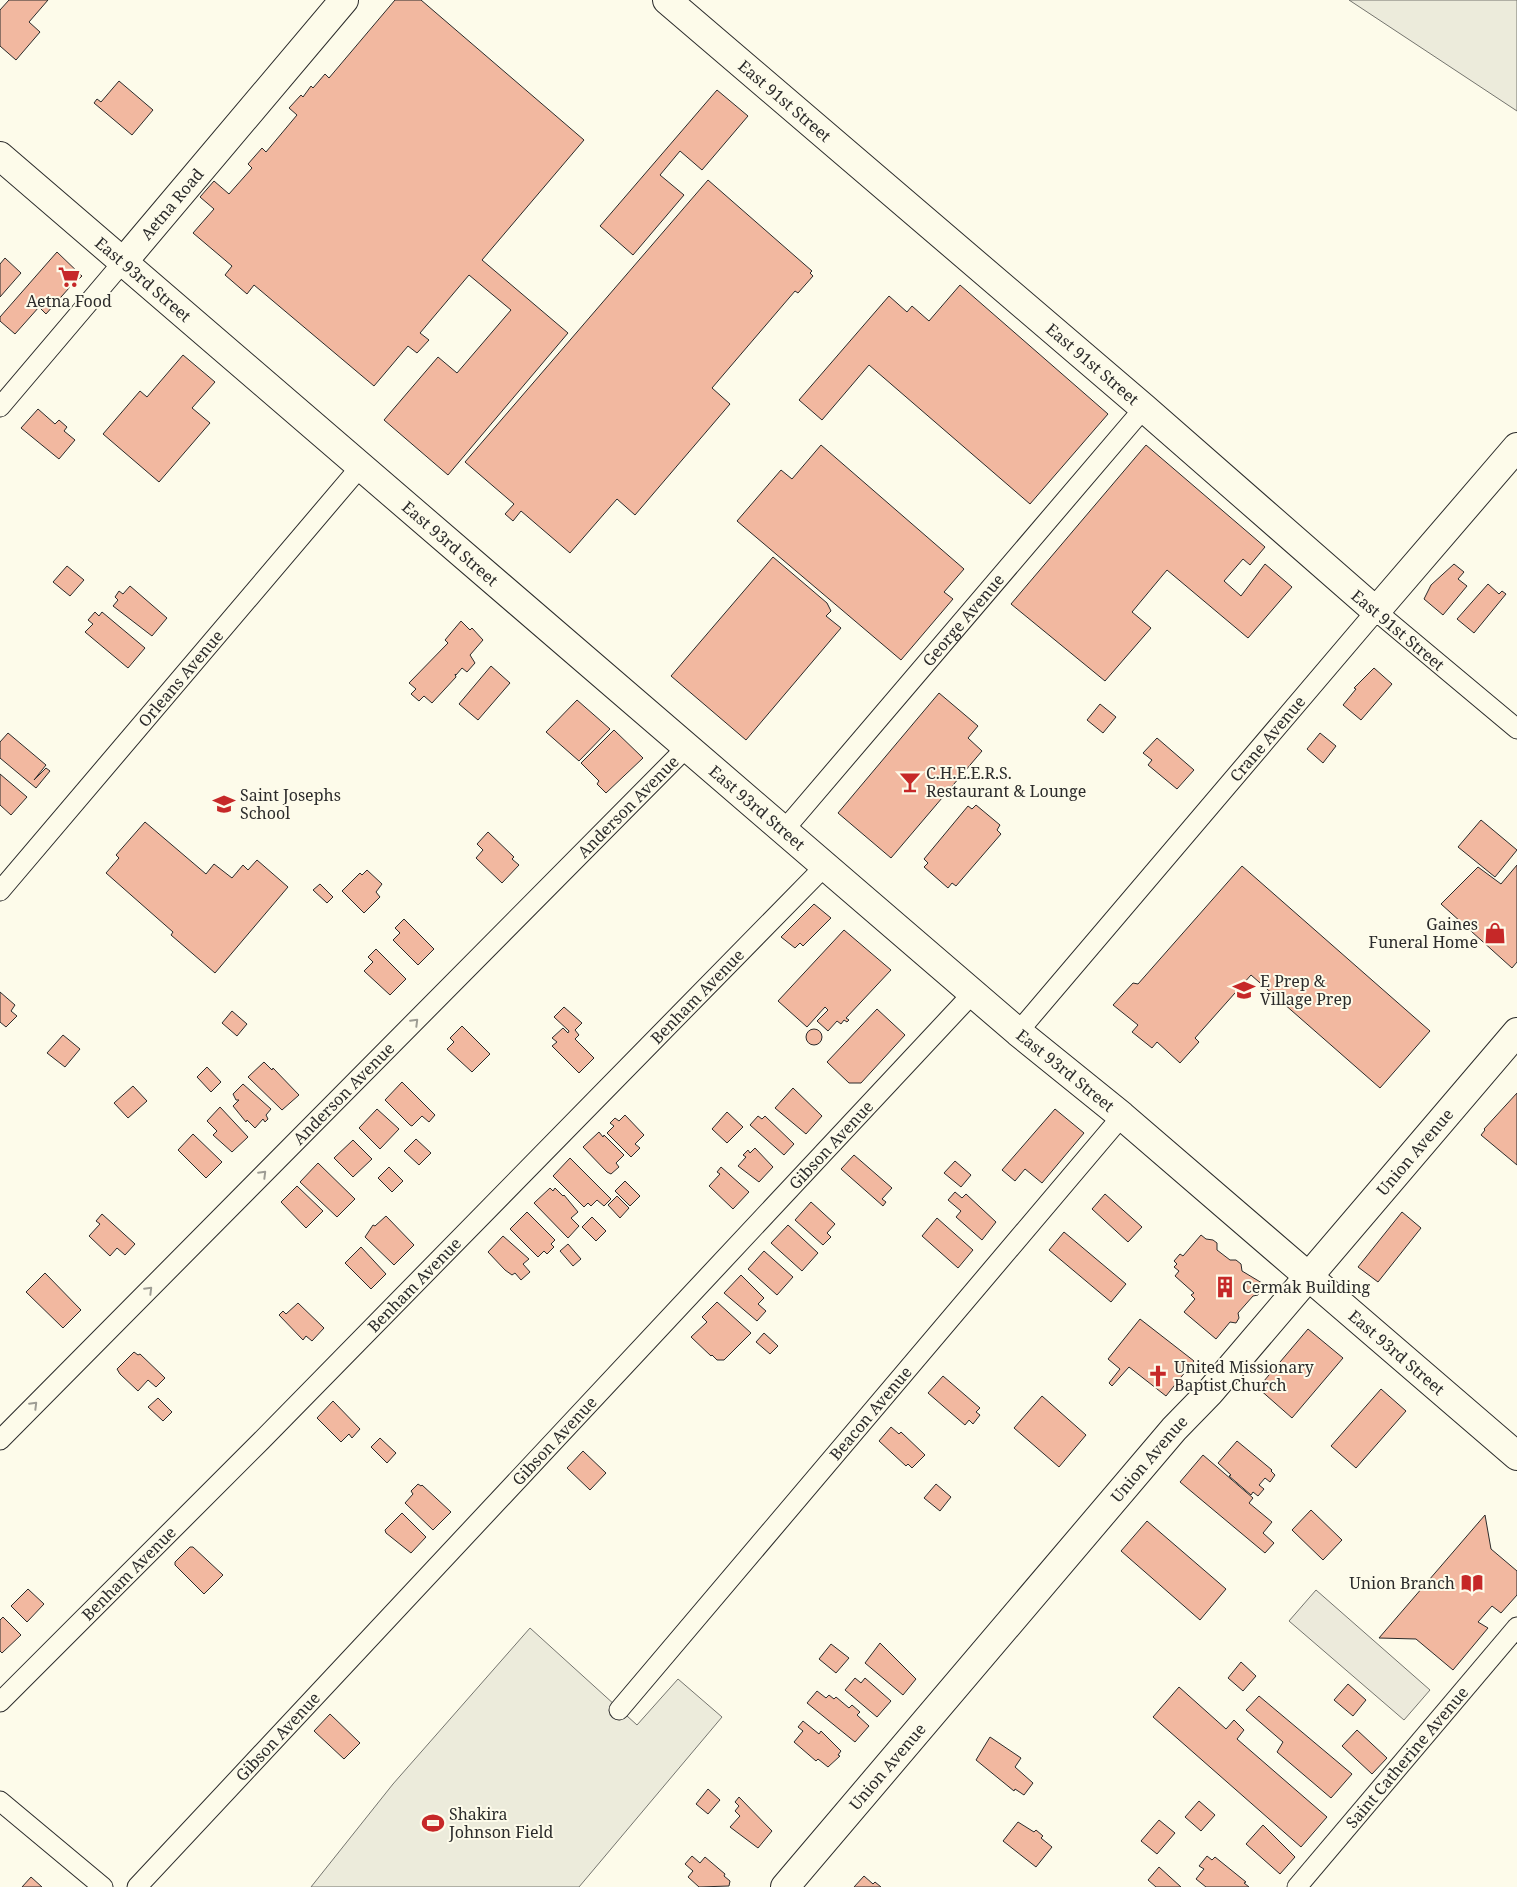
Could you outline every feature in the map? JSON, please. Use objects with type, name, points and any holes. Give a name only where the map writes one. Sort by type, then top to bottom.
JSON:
[{"type":"main road","name":"Aetna Road","points":[[123,262],[344,0]]},
{"type":"main road","name":"East 91st Street","points":[[667,0],[1144,408],[1376,611]]},
{"type":"main road","name":"East 93rd Street","points":[[0,156],[972,993],[1122,1116],[1517,1456]]},
{"type":"main road","name":"Crane Avenue","points":[[1376,611],[1517,447]]},
{"type":"main road","name":"Union Avenue","points":[[785,1887],[1174,1429],[1210,1392],[1517,1032]]},
{"type":"street","name":"Aetna Road","points":[[0,407],[123,262]]},
{"type":"street","name":"George Avenue","points":[[784,830],[1144,408]]},
{"type":"street","name":"Orleans Avenue","points":[[0,891],[361,466]]},
{"type":"street","name":"East 91st Street","points":[[1376,611],[1517,730]]},
{"type":"street","name":"Crane Avenue","points":[[1018,1032],[1376,611]]},
{"type":"street","name":"Anderson Avenue","points":[[0,1440],[687,747]]},
{"type":"street","name":"Benham Avenue","points":[[0,1702],[261,1441],[825,866]]},
{"type":"street","name":"Gibson Avenue","points":[[137,1887],[548,1444],[972,993]]},
{"type":"street","name":"Beacon Avenue","points":[[619,1710],[1122,1116]]},
{"type":"street","name":"Saint Catherine Avenue","points":[[1297,1887],[1517,1627]]},
{"type":"street","points":[[0,1801],[103,1887]]},
{"type":"shaded area","points":[[1349,0],[1517,0],[1517,111]]},
{"type":"shaded area","points":[[1316,1590],[1430,1690],[1404,1720],[1289,1621]]},
{"type":"shaded area","points":[[530,1628],[637,1725],[678,1679],[722,1717],[579,1887],[311,1887],[393,1784]]},
{"type":"building","points":[[9,0],[48,0],[29,22],[40,32],[16,60],[0,46],[0,10]]},
{"type":"building","points":[[395,0],[421,0],[584,140],[482,260],[568,333],[448,475],[384,420],[438,357],[457,373],[511,310],[469,275],[420,333],[429,340],[417,353],[408,346],[374,386],[254,285],[247,294],[225,275],[232,266],[193,233],[214,209],[200,197],[214,181],[229,194],[252,168],[248,164],[262,148],[266,152],[297,115],[289,108],[301,95],[303,97],[311,86],[313,88],[325,74],[329,78]]},
{"type":"building","points":[[119,81],[153,110],[132,135],[94,103],[97,99],[101,102]]},
{"type":"building","points":[[717,90],[748,116],[702,170],[680,151],[660,175],[684,195],[633,255],[600,226]]},
{"type":"building","points":[[708,180],[812,271],[810,273],[813,276],[798,293],[795,291],[712,388],[730,404],[635,515],[617,499],[570,553],[521,511],[513,521],[505,514],[514,504],[465,462]]},
{"type":"building","points":[[57,252],[82,276],[77,279],[46,314],[39,307],[15,334],[0,321],[0,317]]},
{"type":"building","points":[[5,258],[21,273],[0,297],[0,264]]},
{"type":"building","points":[[960,285],[1108,414],[1030,504],[869,365],[822,420],[799,400],[889,296],[907,312],[912,306],[929,321]]},
{"type":"building","points":[[183,355],[215,382],[192,408],[210,423],[159,482],[103,434],[140,391],[147,397]]},
{"type":"building","points":[[38,409],[55,424],[59,420],[67,427],[64,431],[75,440],[59,459],[21,428]]},
{"type":"building","points":[[821,445],[964,569],[944,592],[953,599],[901,660],[737,521],[781,470],[792,479]]},
{"type":"building","points":[[1146,445],[1265,547],[1250,565],[1243,559],[1224,581],[1241,596],[1265,564],[1292,587],[1248,638],[1167,570],[1132,612],[1151,628],[1105,681],[1011,604]]},
{"type":"building","points":[[773,557],[827,603],[831,611],[826,616],[841,628],[746,740],[671,676]]},
{"type":"building","points":[[1454,564],[1464,572],[1458,579],[1467,586],[1443,615],[1424,599],[1431,585]]},
{"type":"building","points":[[67,566],[84,580],[70,596],[53,582]]},
{"type":"building","points":[[1488,584],[1499,594],[1502,591],[1506,594],[1474,633],[1457,619]]},
{"type":"building","points":[[130,586],[167,618],[152,636],[113,606],[118,600],[115,597],[119,591],[123,594]]},
{"type":"building","points":[[95,612],[99,616],[102,612],[145,648],[128,668],[85,632],[93,624],[88,620]]},
{"type":"building","points":[[461,621],[470,630],[472,628],[483,640],[470,655],[475,663],[467,672],[462,668],[455,674],[456,677],[432,703],[424,696],[419,701],[411,694],[416,689],[409,683],[448,643],[445,640]]},
{"type":"building","points":[[491,666],[510,683],[478,720],[459,704]]},
{"type":"building","points":[[1374,668],[1392,684],[1361,720],[1343,705],[1356,689],[1354,688]]},
{"type":"building","name":"C.H.E.E.R.S. Restaurant & Lounge","points":[[939,693],[978,726],[968,738],[982,751],[891,858],[838,813]]},
{"type":"building","points":[[577,700],[610,729],[579,761],[546,732]]},
{"type":"building","points":[[1100,704],[1116,717],[1103,733],[1087,720]]},
{"type":"building","points":[[614,730],[643,758],[606,793],[597,784],[599,781],[581,763]]},
{"type":"building","points":[[8,733],[46,765],[34,780],[46,768],[50,771],[36,788],[0,758],[0,742]]},
{"type":"building","points":[[1320,733],[1336,746],[1323,763],[1307,749]]},
{"type":"building","points":[[1157,738],[1194,770],[1177,789],[1148,765],[1152,760],[1143,753]]},
{"type":"building","points":[[0,774],[27,797],[11,815],[0,805]]},
{"type":"building","points":[[976,805],[1000,825],[997,830],[1001,834],[956,886],[952,883],[948,888],[924,867],[928,863],[924,859],[968,806],[972,809]]},
{"type":"building","points":[[1481,820],[1517,850],[1495,877],[1458,847]]},
{"type":"building","points":[[145,822],[206,874],[214,864],[232,878],[243,865],[248,870],[257,860],[288,887],[215,973],[171,935],[173,932],[106,873],[119,858],[116,855]]},
{"type":"building","points":[[488,832],[514,857],[512,859],[519,865],[502,883],[476,858],[483,850],[477,844]]},
{"type":"building","name":"Gaines Funeral Home","points":[[1517,865],[1517,962],[1512,968],[1441,904],[1478,867],[1501,884]]},
{"type":"building","points":[[1242,866],[1430,1031],[1380,1088],[1251,975],[1195,1038],[1199,1042],[1180,1063],[1157,1042],[1152,1048],[1132,1032],[1138,1025],[1113,1005],[1133,983],[1138,984]]},
{"type":"building","points":[[367,870],[382,884],[376,892],[380,897],[364,913],[342,891],[360,873],[362,875]]},
{"type":"building","points":[[320,884],[333,897],[327,903],[313,890]]},
{"type":"building","points":[[814,904],[831,918],[803,946],[800,943],[795,948],[781,937]]},
{"type":"building","points":[[404,919],[434,949],[418,965],[393,940],[400,933],[395,928]]},
{"type":"building","points":[[844,930],[891,970],[846,1018],[849,1020],[847,1022],[844,1020],[841,1024],[837,1021],[828,1031],[817,1021],[828,1010],[825,1007],[807,1027],[778,1001]]},
{"type":"building","points":[[376,949],[406,979],[390,995],[364,971],[373,962],[368,957]]},
{"type":"building","points":[[0,992],[15,1005],[11,1011],[17,1016],[6,1027],[0,1022]]},
{"type":"building","points":[[564,1007],[582,1023],[575,1030],[579,1035],[575,1039],[594,1058],[579,1073],[552,1046],[557,1042],[552,1038],[563,1028],[568,1033],[569,1031],[554,1017]]},
{"type":"building","points":[[877,1009],[905,1035],[861,1083],[849,1083],[827,1062]]},
{"type":"building","points":[[232,1011],[247,1024],[237,1036],[222,1023]]},
{"type":"building","points":[[462,1026],[490,1054],[472,1072],[447,1049],[454,1042],[450,1038]]},
{"type":"building","points":[[814,1029],[822,1037],[814,1045],[806,1037]]},
{"type":"building","points":[[63,1035],[80,1049],[65,1067],[47,1053]]},
{"type":"building","points":[[264,1062],[272,1070],[273,1068],[299,1095],[282,1110],[248,1077]]},
{"type":"building","points":[[207,1067],[221,1082],[211,1092],[197,1077]]},
{"type":"building","points":[[402,1082],[435,1115],[429,1122],[422,1116],[412,1126],[410,1125],[385,1100]]},
{"type":"building","points":[[243,1084],[271,1109],[266,1115],[268,1119],[265,1122],[263,1119],[255,1128],[247,1120],[246,1122],[233,1106],[239,1100],[236,1100],[233,1094]]},
{"type":"building","points":[[133,1086],[147,1101],[128,1118],[114,1103]]},
{"type":"building","points":[[793,1088],[822,1116],[806,1134],[775,1108]]},
{"type":"building","points":[[1517,1093],[1517,1165],[1481,1135],[1484,1129]]},
{"type":"building","points":[[220,1107],[248,1137],[232,1152],[213,1135],[217,1131],[207,1121]]},
{"type":"building","points":[[377,1109],[399,1129],[380,1149],[359,1128]]},
{"type":"building","points":[[1055,1109],[1084,1133],[1042,1183],[1025,1169],[1015,1181],[1002,1170]]},
{"type":"building","points":[[727,1112],[743,1127],[727,1143],[712,1129]]},
{"type":"building","points":[[625,1115],[644,1135],[635,1144],[640,1148],[631,1157],[607,1133],[614,1126],[610,1123],[615,1118],[619,1121]]},
{"type":"building","points":[[758,1116],[762,1119],[765,1116],[794,1144],[784,1155],[750,1125]]},
{"type":"building","points":[[599,1132],[624,1155],[616,1163],[619,1167],[611,1174],[583,1147]]},
{"type":"building","points":[[193,1134],[222,1162],[206,1178],[178,1150]]},
{"type":"building","points":[[416,1139],[431,1153],[419,1165],[404,1151]]},
{"type":"building","points":[[353,1140],[372,1159],[353,1177],[334,1158]]},
{"type":"building","points":[[755,1148],[773,1167],[759,1182],[738,1166],[746,1157],[743,1155],[748,1150],[750,1153]]},
{"type":"building","points":[[854,1155],[892,1188],[882,1199],[886,1202],[883,1206],[841,1169]]},
{"type":"building","points":[[570,1158],[611,1199],[604,1206],[597,1200],[591,1206],[588,1203],[584,1207],[553,1176]]},
{"type":"building","points":[[955,1161],[971,1175],[961,1187],[944,1173]]},
{"type":"building","points":[[318,1163],[355,1199],[337,1217],[300,1182]]},
{"type":"building","points":[[389,1167],[403,1181],[392,1192],[378,1178]]},
{"type":"building","points":[[721,1167],[749,1192],[733,1209],[709,1186],[720,1174],[717,1172]]},
{"type":"building","points":[[625,1181],[640,1196],[630,1206],[615,1191]]},
{"type":"building","points":[[297,1186],[323,1211],[306,1228],[281,1202]]},
{"type":"building","points":[[550,1188],[553,1191],[555,1188],[564,1195],[578,1212],[571,1218],[579,1226],[568,1238],[534,1203]]},
{"type":"building","points":[[955,1192],[962,1198],[966,1194],[996,1222],[982,1240],[956,1217],[961,1211],[948,1200]]},
{"type":"building","points":[[1105,1194],[1142,1227],[1128,1242],[1092,1209]]},
{"type":"building","points":[[617,1196],[629,1208],[620,1218],[608,1205]]},
{"type":"building","points":[[811,1202],[835,1224],[827,1233],[831,1237],[823,1245],[795,1220]]},
{"type":"building","points":[[527,1212],[555,1240],[551,1244],[554,1247],[547,1254],[544,1251],[538,1257],[510,1229]]},
{"type":"building","points":[[1402,1212],[1421,1228],[1378,1282],[1358,1267]]},
{"type":"building","points":[[102,1214],[135,1244],[125,1255],[117,1248],[110,1256],[89,1236],[100,1224],[96,1221]]},
{"type":"building","points":[[386,1216],[414,1245],[394,1265],[365,1237],[373,1225],[375,1226]]},
{"type":"building","points":[[592,1217],[606,1231],[596,1241],[582,1227]]},
{"type":"building","points":[[937,1218],[973,1250],[958,1268],[922,1236]]},
{"type":"building","points":[[788,1225],[818,1253],[802,1271],[771,1243]]},
{"type":"building","points":[[1064,1232],[1126,1284],[1111,1302],[1049,1250]]},
{"type":"building","name":"Cermak Building","points":[[1201,1235],[1217,1243],[1217,1250],[1230,1260],[1236,1260],[1241,1264],[1242,1271],[1262,1283],[1263,1290],[1258,1295],[1253,1296],[1238,1313],[1239,1318],[1236,1323],[1230,1322],[1216,1339],[1184,1312],[1195,1299],[1191,1295],[1194,1293],[1175,1276],[1179,1271],[1174,1267],[1177,1264],[1174,1261],[1180,1254],[1183,1256]]},
{"type":"building","points":[[503,1236],[529,1259],[523,1264],[530,1272],[521,1280],[515,1273],[512,1275],[505,1270],[488,1252]]},
{"type":"building","points":[[568,1244],[581,1259],[573,1266],[560,1251]]},
{"type":"building","points":[[361,1247],[386,1274],[371,1289],[345,1263]]},
{"type":"building","points":[[764,1251],[793,1277],[777,1295],[748,1269]]},
{"type":"building","points":[[45,1273],[81,1310],[63,1328],[26,1292]]},
{"type":"building","points":[[741,1275],[764,1298],[758,1304],[766,1311],[757,1321],[724,1293]]},
{"type":"building","points":[[717,1302],[751,1333],[724,1360],[717,1360],[711,1356],[691,1337],[707,1322],[702,1317]]},
{"type":"building","points":[[298,1303],[324,1328],[312,1341],[306,1336],[303,1340],[279,1315],[283,1311],[286,1314]]},
{"type":"building","points":[[1140,1319],[1194,1361],[1166,1396],[1129,1367],[1112,1386],[1109,1383],[1120,1369],[1108,1359]]},
{"type":"building","points":[[1308,1329],[1343,1358],[1292,1418],[1258,1388]]},
{"type":"building","points":[[764,1333],[778,1346],[770,1354],[756,1342]]},
{"type":"building","points":[[134,1352],[138,1355],[140,1354],[165,1378],[156,1387],[148,1380],[138,1391],[120,1374],[117,1369]]},
{"type":"building","points":[[943,1376],[980,1408],[976,1412],[980,1415],[973,1424],[969,1420],[965,1425],[928,1393]]},
{"type":"building","points":[[1381,1389],[1406,1411],[1356,1468],[1331,1446]]},
{"type":"building","points":[[1042,1396],[1086,1435],[1059,1467],[1014,1428]]},
{"type":"building","points":[[158,1398],[172,1412],[163,1421],[148,1407]]},
{"type":"building","points":[[333,1401],[360,1429],[352,1438],[349,1434],[341,1442],[317,1418]]},
{"type":"building","points":[[891,1427],[899,1434],[901,1432],[925,1455],[912,1468],[908,1464],[906,1466],[879,1441]]},
{"type":"building","points":[[380,1438],[396,1453],[387,1463],[371,1447]]},
{"type":"building","points":[[1237,1441],[1272,1470],[1275,1475],[1270,1482],[1265,1478],[1259,1485],[1264,1489],[1258,1496],[1253,1492],[1251,1495],[1229,1476],[1231,1475],[1218,1463]]},
{"type":"building","points":[[583,1451],[606,1473],[590,1490],[567,1468]]},
{"type":"building","points":[[1203,1455],[1253,1498],[1249,1503],[1272,1522],[1263,1533],[1274,1543],[1265,1553],[1180,1482]]},
{"type":"building","points":[[418,1484],[422,1485],[451,1512],[433,1530],[405,1503],[413,1494],[411,1491]]},
{"type":"building","points":[[936,1484],[951,1497],[940,1511],[924,1498]]},
{"type":"building","points":[[1311,1510],[1342,1540],[1323,1560],[1292,1530]]},
{"type":"building","points":[[402,1513],[426,1537],[411,1553],[386,1533],[385,1530]]},
{"type":"building","name":"Union Branch","points":[[1485,1515],[1491,1549],[1517,1571],[1517,1595],[1501,1613],[1492,1606],[1478,1622],[1488,1628],[1453,1670],[1416,1639],[1379,1638]]},
{"type":"building","points":[[1147,1521],[1226,1589],[1200,1620],[1121,1551]]},
{"type":"building","points":[[190,1547],[193,1547],[223,1575],[204,1594],[175,1565],[175,1562]]},
{"type":"building","points":[[28,1589],[44,1604],[27,1622],[11,1606]]},
{"type":"building","points":[[3,1617],[21,1635],[2,1653],[0,1651],[0,1620]]},
{"type":"building","points":[[880,1643],[916,1679],[903,1695],[865,1663]]},
{"type":"building","points":[[831,1644],[849,1658],[836,1673],[819,1659]]},
{"type":"building","points":[[1241,1662],[1256,1676],[1243,1691],[1228,1678]]},
{"type":"building","points":[[855,1678],[861,1683],[865,1678],[891,1701],[877,1717],[845,1690]]},
{"type":"building","points":[[1348,1684],[1366,1700],[1353,1716],[1334,1700]]},
{"type":"building","points":[[1179,1687],[1226,1729],[1234,1720],[1244,1730],[1237,1739],[1327,1817],[1301,1847],[1153,1717]]},
{"type":"building","points":[[817,1691],[826,1698],[829,1695],[834,1699],[836,1697],[849,1708],[852,1705],[860,1712],[857,1715],[869,1726],[855,1742],[807,1703]]},
{"type":"building","points":[[1259,1696],[1352,1774],[1331,1798],[1277,1752],[1283,1742],[1246,1710]]},
{"type":"building","points":[[330,1714],[360,1743],[344,1759],[314,1731]]},
{"type":"building","points":[[803,1721],[819,1734],[821,1731],[841,1751],[838,1755],[840,1756],[828,1767],[818,1759],[816,1761],[794,1742],[803,1731],[798,1727]]},
{"type":"building","points":[[1357,1730],[1387,1758],[1372,1774],[1342,1746]]},
{"type":"building","points":[[990,1737],[1021,1758],[1015,1767],[1033,1783],[1024,1795],[1015,1789],[1014,1791],[976,1760]]},
{"type":"building","points":[[708,1789],[720,1800],[708,1814],[696,1804]]},
{"type":"building","points":[[739,1797],[772,1831],[758,1848],[730,1827],[740,1816],[735,1811],[739,1806],[735,1802]]},
{"type":"building","points":[[1199,1801],[1215,1815],[1201,1831],[1185,1817]]},
{"type":"building","points":[[1159,1820],[1175,1833],[1157,1854],[1141,1841]]},
{"type":"building","points":[[1018,1822],[1034,1832],[1036,1830],[1043,1836],[1041,1838],[1052,1847],[1036,1867],[1003,1841]]},
{"type":"building","points":[[1263,1825],[1295,1857],[1280,1874],[1246,1844]]},
{"type":"building","points":[[692,1856],[700,1863],[705,1857],[725,1874],[724,1876],[730,1881],[729,1886],[699,1887],[688,1877],[693,1871],[685,1864]]},
{"type":"building","points":[[1207,1856],[1212,1860],[1215,1857],[1246,1882],[1244,1883],[1249,1887],[1206,1887],[1196,1879],[1204,1869],[1199,1866]]},
{"type":"building","points":[[1159,1867],[1181,1887],[1156,1887],[1148,1880]]},
{"type":"building","points":[[864,1876],[873,1884],[875,1882],[881,1887],[854,1887]]},
{"type":"building","points":[[31,1877],[42,1887],[22,1887]]},
{"type":"place","name":"Aetna Food","points":[[69,277]]},
{"type":"place","name":"C.H.E.E.R.S. Restaurant & Lounge","points":[[910,782]]},
{"type":"place","name":"Saint Josephs School","points":[[224,804]]},
{"type":"place","name":"Gaines Funeral Home","points":[[1495,933]]},
{"type":"place","name":"E Prep & Village Prep","points":[[1244,990]]},
{"type":"place","name":"Cermak Building","points":[[1225,1287]]},
{"type":"place","name":"United Missionary Baptist Church","points":[[1158,1376]]},
{"type":"place","name":"Union Branch","points":[[1472,1583]]},
{"type":"place","name":"Shakira Johnson Field","points":[[433,1823]]}]
